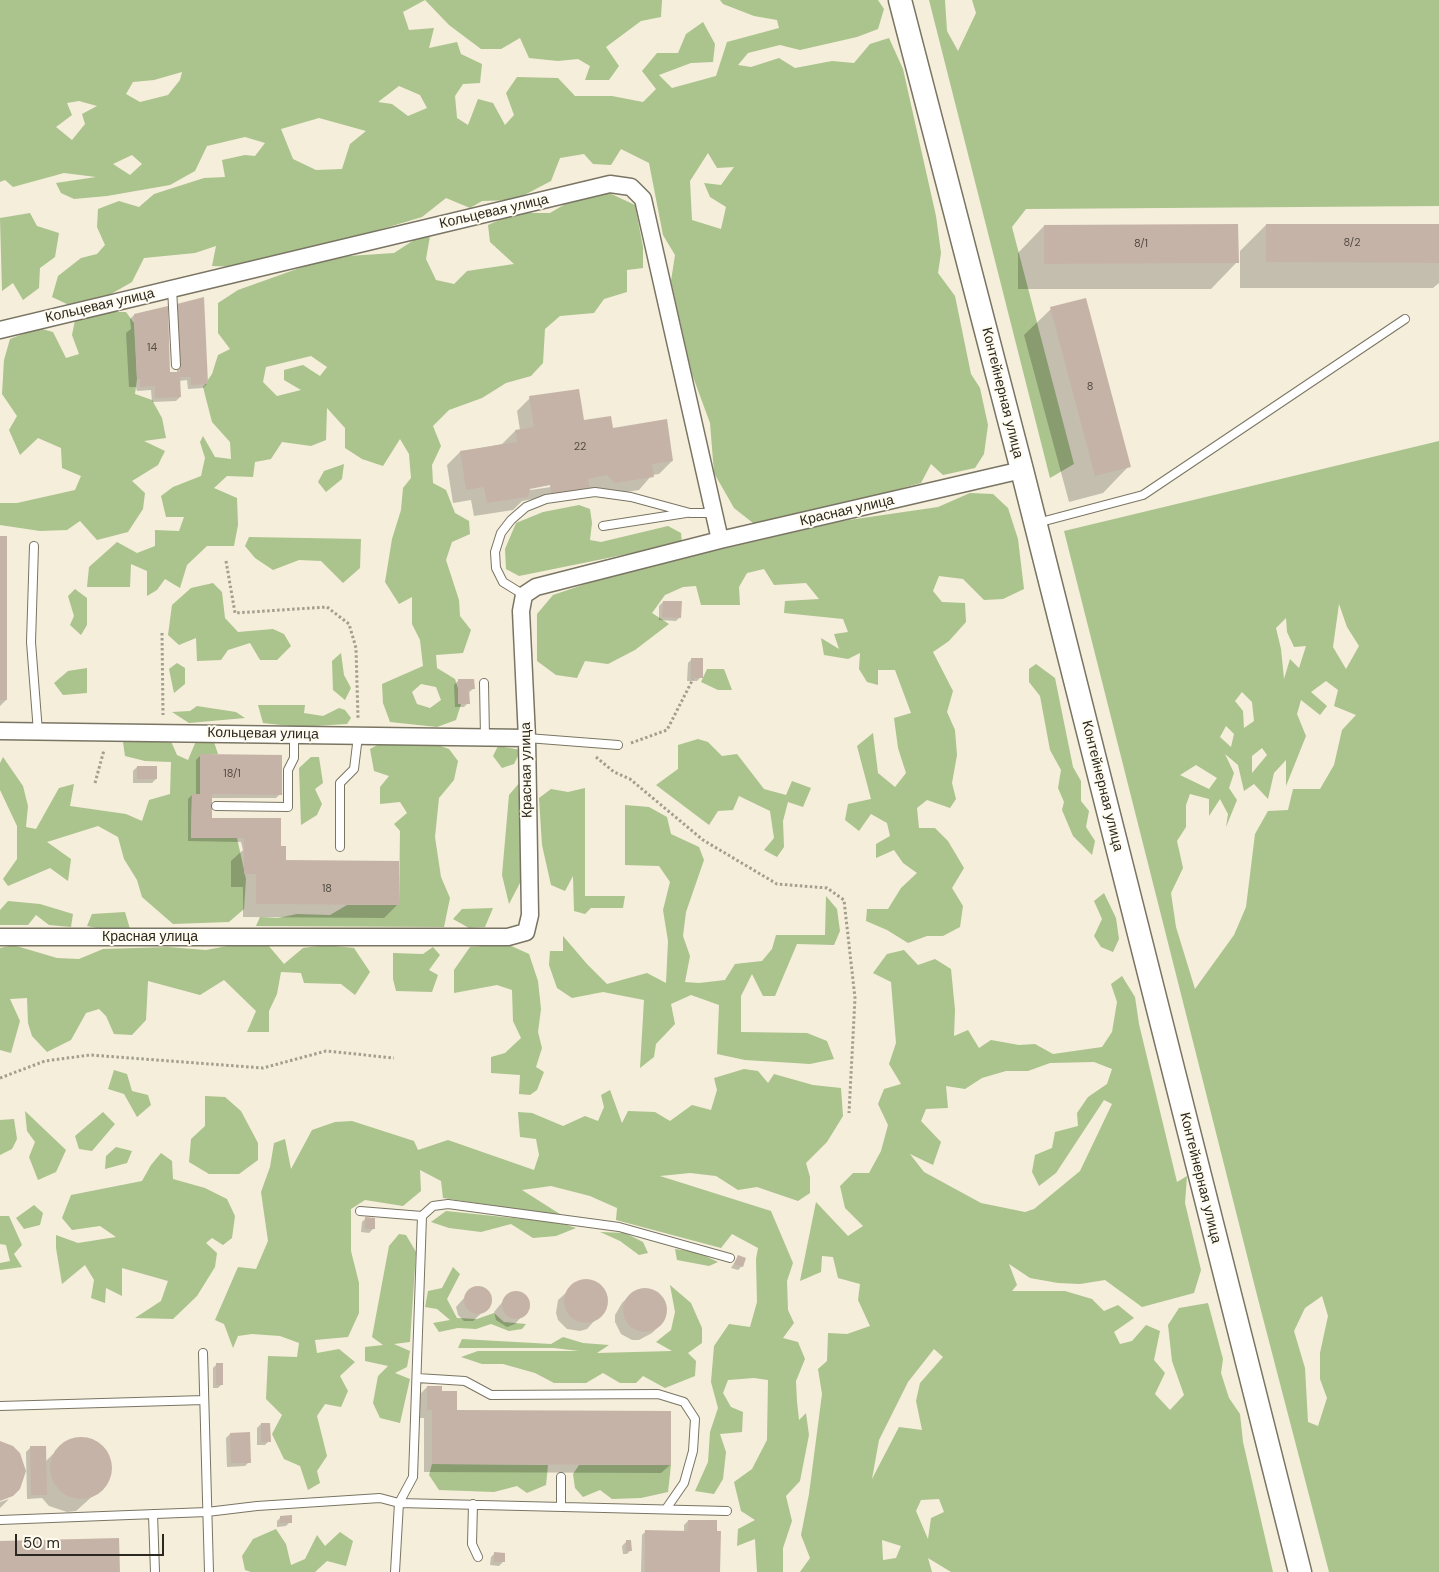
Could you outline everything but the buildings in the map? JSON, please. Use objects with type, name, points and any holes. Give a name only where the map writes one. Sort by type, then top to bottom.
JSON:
[{"type":"street","name":"Контейнерная улица","points":[[900,0],[1036,523],[1300,1572]]},
{"type":"street","name":"Кольцевая улица","points":[[0,330],[610,184],[631,186],[643,200],[720,540]]},
{"type":"street","name":"Красная улица","points":[[0,937],[498,937],[526,932],[530,915],[527,738],[521,611],[524,595],[536,587],[720,540],[1022,470]]},
{"type":"street","name":"Кольцевая улица","points":[[0,731],[527,738]]},
{"type":"lane","points":[[172,288],[176,364]]},
{"type":"lane","points":[[1036,523],[1143,495],[1405,319]]},
{"type":"lane","points":[[524,595],[503,582],[496,568],[495,552],[501,533],[511,520],[526,507],[546,499],[595,492],[631,497],[690,513]]},
{"type":"lane","points":[[603,526],[690,513],[714,513]]},
{"type":"lane","points":[[34,546],[31,642],[38,732]]},
{"type":"lane","points":[[484,683],[485,737]]},
{"type":"lane","points":[[216,806],[288,806],[288,770],[294,758],[294,734]]},
{"type":"lane","points":[[340,847],[340,783],[354,769],[358,736]]},
{"type":"lane","points":[[527,738],[618,745]]},
{"type":"lane","points":[[395,1572],[399,1503],[413,1477],[422,1216],[433,1206],[448,1204],[619,1227],[730,1258]]},
{"type":"lane","points":[[360,1211],[422,1216]]},
{"type":"lane","points":[[203,1353],[209,1572]]},
{"type":"lane","points":[[417,1378],[465,1381],[491,1395],[658,1394],[684,1402],[695,1419],[693,1451],[684,1483],[666,1510]]},
{"type":"lane","points":[[0,1406],[204,1400]]},
{"type":"lane","points":[[561,1477],[561,1506]]},
{"type":"lane","points":[[0,1520],[207,1512],[257,1506],[380,1498],[399,1503],[727,1512]]},
{"type":"lane","points":[[473,1504],[472,1544],[478,1557]]},
{"type":"lane","points":[[153,1514],[155,1572]]},
{"type":"path","points":[[226,561],[235,613],[327,607],[349,624],[356,648],[358,736]]},
{"type":"path","points":[[162,632],[164,734]]},
{"type":"path","points":[[618,745],[643,740],[667,730],[693,679]]},
{"type":"path","points":[[94,783],[109,733]]},
{"type":"path","points":[[576,742],[614,772],[630,779],[703,840],[777,884],[827,888],[844,900],[855,998],[849,1113]]},
{"type":"path","points":[[0,1078],[45,1061],[90,1054],[263,1068],[326,1051],[394,1058]]},
{"type":"green space","points":[[0,0],[425,0],[403,12],[409,30],[434,28],[429,48],[457,42],[461,54],[482,64],[480,83],[463,84],[455,96],[457,118],[468,125],[478,99],[493,103],[505,125],[514,115],[506,93],[517,77],[558,78],[575,96],[612,96],[643,102],[656,89],[642,71],[657,53],[678,53],[686,34],[703,22],[715,44],[713,62],[691,63],[659,75],[672,88],[716,76],[727,42],[779,28],[777,20],[754,16],[723,4],[720,0],[878,0],[884,9],[878,29],[857,37],[800,50],[780,45],[748,53],[738,65],[751,67],[779,58],[795,68],[832,61],[854,63],[870,44],[889,38],[903,69],[936,216],[941,253],[938,273],[955,296],[971,374],[980,388],[988,425],[984,454],[975,468],[943,475],[931,464],[921,483],[790,519],[753,523],[734,508],[714,473],[710,423],[692,374],[671,281],[675,255],[663,235],[649,163],[621,149],[611,165],[593,164],[584,154],[560,158],[551,181],[515,200],[482,201],[470,208],[446,198],[422,217],[322,247],[262,258],[238,267],[212,266],[216,246],[195,253],[144,258],[132,282],[104,298],[69,305],[52,297],[58,276],[81,258],[97,254],[105,245],[97,227],[98,209],[119,201],[139,207],[154,194],[204,178],[225,177],[222,160],[245,155],[255,156],[265,143],[245,137],[207,146],[195,171],[170,185],[107,196],[74,199],[61,193],[56,183],[96,177],[64,173],[13,187],[5,180],[0,182]],"holes":[[[182,72],[180,80],[168,95],[140,102],[126,94],[133,82],[154,80]],[[399,86],[420,95],[427,108],[408,116],[392,104],[378,102]],[[79,101],[97,106],[82,114],[85,124],[72,140],[56,127],[72,115],[67,103]],[[319,118],[366,131],[350,144],[342,169],[316,170],[293,159],[281,129]],[[708,153],[717,168],[734,167],[721,185],[704,183],[710,197],[726,207],[721,229],[692,220],[690,181]],[[132,155],[142,164],[130,175],[113,164]]]},
{"type":"green space","points":[[425,0],[662,0],[661,17],[641,21],[606,47],[619,66],[609,80],[585,80],[590,66],[578,59],[558,61],[529,58],[520,38],[501,49],[481,49],[449,25]]},
{"type":"green space","points":[[929,0],[945,0],[947,31],[958,51],[976,13],[972,0],[1439,0],[1439,206],[1026,209],[1012,227],[1074,464],[1050,478]]},
{"type":"green space","points":[[605,191],[635,205],[643,247],[643,268],[627,270],[627,292],[604,299],[594,313],[560,316],[545,329],[543,363],[531,376],[506,383],[482,398],[449,410],[433,426],[441,446],[432,465],[433,483],[446,490],[455,513],[469,521],[470,534],[452,542],[446,560],[459,600],[460,616],[471,630],[463,653],[436,655],[437,668],[455,679],[462,701],[456,720],[437,727],[390,722],[383,703],[382,684],[423,666],[420,640],[412,624],[412,597],[399,604],[385,582],[392,539],[401,510],[403,488],[411,478],[409,454],[400,439],[383,466],[362,459],[345,448],[345,428],[327,408],[326,440],[311,446],[282,442],[271,459],[255,462],[253,477],[227,476],[214,488],[237,498],[238,525],[234,546],[207,546],[187,565],[180,588],[165,579],[157,590],[147,596],[147,571],[131,564],[130,587],[87,587],[89,567],[117,542],[137,553],[155,546],[155,530],[179,531],[184,517],[166,517],[161,496],[173,487],[201,476],[205,458],[200,442],[203,436],[215,457],[231,459],[230,442],[212,422],[203,387],[212,374],[218,355],[230,349],[218,333],[218,303],[238,290],[308,265],[349,256],[394,253],[414,240],[430,236],[426,259],[436,280],[454,284],[467,271],[514,264],[490,242],[488,225],[515,213],[550,213],[572,200]],"holes":[[[311,356],[327,367],[320,376],[303,365],[284,370],[284,380],[301,390],[277,396],[263,382],[266,367]],[[421,684],[436,687],[441,700],[430,708],[417,704],[412,692]]]},
{"type":"green space","points":[[30,213],[37,226],[59,233],[55,257],[40,268],[39,288],[23,300],[13,283],[2,291],[0,218]]},
{"type":"green space","points":[[103,312],[126,312],[134,323],[137,379],[135,394],[152,400],[162,418],[166,438],[144,441],[165,451],[158,465],[132,481],[145,493],[143,509],[128,532],[97,540],[80,521],[67,530],[40,531],[0,525],[0,503],[17,503],[75,490],[81,476],[62,468],[61,448],[38,438],[20,455],[9,430],[17,416],[2,394],[4,360],[10,339],[38,328],[53,332],[66,358],[79,354],[72,335],[75,320]]},
{"type":"green space","points":[[1439,441],[1439,1572],[1329,1572],[1064,531]],"holes":[[[1339,604],[1347,627],[1359,646],[1346,669],[1333,647]],[[1286,618],[1287,632],[1294,647],[1306,646],[1299,668],[1290,659],[1284,679],[1281,649],[1276,628]],[[1326,681],[1338,690],[1334,706],[1356,715],[1342,730],[1334,765],[1320,789],[1293,789],[1288,810],[1268,811],[1255,834],[1246,907],[1234,935],[1195,989],[1176,927],[1171,893],[1183,868],[1177,841],[1186,827],[1186,805],[1190,794],[1209,799],[1209,816],[1220,799],[1228,814],[1226,827],[1237,800],[1229,788],[1234,773],[1225,754],[1238,765],[1244,791],[1254,784],[1268,799],[1274,773],[1286,760],[1286,786],[1306,736],[1297,714],[1301,700],[1320,715],[1327,706],[1311,692]],[[1242,692],[1252,702],[1254,721],[1244,728],[1243,711],[1235,701]],[[1226,726],[1234,734],[1231,747],[1220,737]],[[1262,748],[1267,755],[1252,773],[1252,756]],[[1196,765],[1217,778],[1209,789],[1180,775]],[[1322,1296],[1328,1316],[1320,1353],[1320,1379],[1327,1398],[1318,1426],[1308,1422],[1305,1368],[1294,1331],[1305,1308]]]},
{"type":"green space","points":[[344,464],[342,479],[326,492],[318,482],[324,471]]},
{"type":"green space","points":[[970,493],[993,494],[1008,508],[1018,539],[1024,589],[1003,599],[984,600],[963,579],[939,576],[933,591],[942,602],[965,603],[966,622],[949,641],[933,652],[953,691],[947,712],[955,730],[957,755],[952,783],[956,799],[950,808],[927,800],[917,808],[919,828],[935,828],[948,841],[964,868],[952,888],[963,906],[960,927],[943,936],[927,936],[908,943],[887,930],[866,921],[867,909],[888,909],[901,888],[917,873],[903,863],[894,850],[876,858],[876,844],[890,836],[887,823],[871,814],[859,831],[845,820],[848,804],[871,799],[857,746],[873,733],[878,773],[895,787],[906,773],[898,748],[894,718],[911,713],[895,670],[878,670],[878,685],[867,682],[859,669],[860,653],[848,659],[824,655],[821,638],[839,649],[834,634],[848,632],[843,619],[784,613],[785,601],[819,599],[806,583],[774,585],[764,569],[747,573],[739,587],[740,605],[701,605],[696,586],[683,587],[665,595],[652,613],[669,624],[635,650],[608,664],[585,661],[577,678],[556,675],[537,661],[537,614],[553,595],[615,574],[842,521],[938,507]]},
{"type":"green space","points":[[579,505],[590,509],[592,523],[590,540],[601,542],[668,526],[681,533],[682,543],[519,576],[506,569],[505,549],[516,523],[543,512]]},
{"type":"green space","points":[[249,537],[361,539],[360,568],[343,583],[321,561],[299,560],[273,570],[255,558],[245,546]]},
{"type":"green space","points":[[213,583],[222,592],[225,618],[238,632],[273,629],[284,634],[291,646],[277,660],[260,660],[250,643],[228,650],[221,660],[197,661],[196,638],[179,645],[168,635],[172,605],[191,588]]},
{"type":"green space","points":[[75,589],[87,598],[87,625],[81,635],[70,625],[74,616],[68,596]]},
{"type":"green space","points":[[341,653],[344,675],[351,688],[345,700],[333,690],[332,661]]},
{"type":"green space","points":[[177,663],[185,668],[185,684],[174,693],[169,669]]},
{"type":"green space","points":[[1036,664],[1055,678],[1073,767],[1081,781],[1081,801],[1089,811],[1086,827],[1095,841],[1092,855],[1073,836],[1062,810],[1064,802],[1058,788],[1061,770],[1050,750],[1040,696],[1029,682],[1029,669]]},
{"type":"green space","points":[[87,668],[87,693],[63,695],[54,683],[68,671]]},
{"type":"green space","points":[[707,669],[724,669],[732,690],[718,690],[701,682]]},
{"type":"green space","points":[[258,705],[305,705],[304,713],[323,716],[339,708],[345,710],[351,718],[347,724],[299,727],[263,723]]},
{"type":"green space","points":[[197,706],[236,712],[245,718],[189,723],[172,712],[190,711]]},
{"type":"green space","points":[[170,739],[177,755],[188,760],[196,741],[214,742],[218,754],[200,755],[200,794],[192,794],[191,837],[237,838],[246,879],[244,909],[229,922],[173,924],[142,897],[137,880],[124,859],[118,837],[98,826],[47,842],[71,859],[68,881],[50,868],[8,886],[3,879],[17,859],[17,826],[0,790],[0,763],[3,757],[23,786],[28,806],[26,827],[36,829],[59,788],[74,784],[70,806],[126,814],[142,821],[149,800],[170,794],[171,762],[145,761],[125,756],[123,742]]},
{"type":"green space","points":[[698,739],[708,742],[722,756],[737,754],[764,789],[786,795],[792,781],[811,788],[803,807],[788,802],[783,821],[784,847],[777,857],[764,850],[774,838],[770,811],[739,796],[733,810],[718,811],[709,825],[656,785],[678,769],[678,745]]},
{"type":"green space","points":[[383,742],[432,743],[449,749],[458,761],[454,780],[439,798],[435,837],[441,877],[450,898],[444,927],[256,926],[260,917],[278,918],[297,914],[330,915],[347,905],[399,905],[400,831],[394,824],[407,813],[400,802],[380,804],[380,787],[389,776],[374,771],[370,749]]},
{"type":"green space","points":[[498,746],[521,750],[514,764],[502,768],[493,756]]},
{"type":"green space","points":[[311,757],[319,757],[323,783],[315,789],[322,804],[317,815],[301,825],[299,768]]},
{"type":"green space","points":[[520,782],[521,881],[509,904],[502,875],[509,795]]},
{"type":"green space","points":[[585,788],[585,896],[625,896],[623,908],[591,908],[585,914],[574,911],[573,876],[565,891],[551,885],[542,845],[539,798],[551,789],[568,792]]},
{"type":"green space","points":[[625,805],[649,807],[667,817],[671,834],[699,847],[704,860],[686,912],[683,936],[690,956],[685,982],[699,983],[725,980],[735,964],[762,961],[772,949],[776,935],[825,935],[826,896],[837,909],[840,931],[834,945],[797,944],[775,996],[763,996],[752,974],[741,996],[741,1032],[807,1033],[827,1041],[834,1059],[810,1064],[745,1060],[717,1054],[719,1005],[691,995],[671,1004],[675,1024],[656,1044],[654,1057],[640,1068],[644,1000],[603,992],[572,998],[557,988],[549,965],[550,951],[563,951],[563,936],[607,984],[647,973],[666,983],[668,941],[663,910],[670,882],[659,866],[625,865]]},
{"type":"green space","points":[[1104,893],[1116,918],[1119,939],[1113,952],[1101,947],[1094,936],[1102,919],[1094,901]]},
{"type":"green space","points":[[8,901],[40,904],[73,914],[71,927],[49,925],[36,915],[28,925],[0,925],[0,910]]},
{"type":"green space","points":[[493,908],[485,927],[469,928],[453,919],[462,909]]},
{"type":"green space","points":[[125,912],[130,929],[106,930],[87,926],[92,914]]},
{"type":"green space","points":[[507,944],[529,954],[538,981],[541,1009],[538,1032],[542,1048],[536,1067],[544,1072],[537,1090],[530,1095],[519,1094],[520,1075],[491,1073],[491,1057],[505,1053],[521,1038],[513,1021],[512,990],[497,985],[454,993],[454,970],[470,947]]},
{"type":"green space","points":[[13,945],[57,958],[79,959],[103,949],[168,947],[206,950],[233,945],[268,945],[284,964],[303,948],[325,945],[354,948],[370,972],[355,995],[341,984],[304,983],[301,973],[281,972],[277,994],[269,1011],[269,1032],[247,1032],[256,1011],[224,980],[200,995],[148,981],[146,1020],[132,1035],[114,1034],[106,1016],[99,1009],[86,1013],[71,1040],[47,1052],[32,1036],[28,1023],[27,998],[10,999],[20,1021],[11,1053],[0,1050],[0,948]]},
{"type":"green space","points":[[433,947],[440,955],[429,970],[438,975],[432,992],[396,991],[393,979],[393,953],[423,954]]},
{"type":"green space","points":[[904,950],[918,965],[935,959],[951,969],[955,1010],[954,1036],[968,1030],[979,1048],[991,1040],[1019,1045],[1035,1044],[1053,1054],[1102,1047],[1112,1032],[1117,1002],[1111,984],[1122,976],[1135,997],[1139,1024],[1177,1182],[1187,1176],[1185,1203],[1201,1270],[1194,1293],[1142,1307],[1105,1280],[1080,1284],[1058,1283],[1030,1278],[1009,1264],[1017,1285],[1012,1291],[1065,1291],[1092,1299],[1104,1311],[1118,1305],[1134,1318],[1114,1332],[1120,1344],[1132,1341],[1146,1325],[1160,1331],[1154,1360],[1165,1373],[1155,1394],[1170,1410],[1184,1395],[1172,1361],[1168,1325],[1179,1308],[1208,1303],[1223,1359],[1221,1373],[1229,1398],[1240,1414],[1243,1442],[1273,1572],[951,1572],[928,1558],[932,1572],[800,1572],[810,1558],[801,1535],[809,1494],[822,1394],[818,1369],[827,1361],[828,1333],[847,1334],[870,1326],[858,1300],[860,1284],[838,1278],[833,1257],[822,1256],[821,1272],[800,1281],[816,1202],[848,1236],[863,1226],[845,1208],[840,1186],[853,1173],[869,1173],[881,1151],[888,1125],[878,1104],[884,1089],[901,1084],[889,1064],[896,1043],[891,982],[873,973],[887,954]],"holes":[[[1094,1062],[1112,1069],[1107,1084],[1088,1097],[1077,1113],[1078,1126],[1055,1132],[1052,1148],[1035,1155],[1032,1172],[1039,1186],[1056,1173],[1104,1100],[1112,1104],[1080,1171],[1034,1209],[1025,1212],[981,1203],[924,1172],[910,1154],[933,1165],[941,1142],[921,1121],[926,1109],[948,1108],[946,1086],[965,1089],[982,1078],[1006,1071],[1028,1071],[1050,1063]],[[934,1349],[943,1357],[920,1383],[916,1401],[922,1430],[899,1427],[872,1479],[879,1440],[908,1382]],[[939,1499],[944,1512],[931,1518],[928,1539],[916,1511],[921,1500]],[[882,1540],[901,1546],[896,1558],[883,1560]]]},
{"type":"green space","points":[[744,1069],[758,1071],[768,1083],[774,1074],[813,1085],[841,1088],[843,1116],[827,1142],[806,1163],[810,1177],[810,1193],[798,1201],[757,1187],[738,1190],[716,1176],[690,1173],[660,1176],[771,1211],[793,1263],[787,1281],[788,1310],[794,1323],[783,1338],[798,1342],[805,1359],[796,1381],[797,1402],[799,1420],[806,1413],[809,1435],[800,1481],[786,1496],[792,1521],[783,1548],[783,1572],[757,1572],[755,1539],[737,1546],[738,1529],[755,1520],[741,1511],[734,1482],[752,1469],[767,1440],[768,1380],[754,1378],[728,1380],[723,1393],[731,1407],[743,1412],[742,1432],[720,1434],[726,1452],[723,1479],[714,1494],[695,1491],[708,1462],[710,1432],[718,1408],[711,1382],[714,1346],[729,1324],[750,1327],[757,1302],[756,1259],[758,1248],[732,1234],[721,1248],[616,1220],[617,1208],[590,1196],[551,1186],[522,1190],[563,1216],[443,1198],[441,1181],[420,1170],[421,1191],[403,1206],[365,1200],[351,1209],[351,1251],[359,1283],[359,1313],[348,1337],[315,1340],[317,1353],[339,1349],[355,1362],[340,1376],[348,1391],[341,1407],[325,1404],[317,1416],[327,1456],[317,1471],[320,1483],[308,1490],[300,1466],[284,1459],[272,1434],[282,1415],[266,1399],[268,1356],[297,1357],[299,1343],[280,1336],[252,1334],[238,1336],[233,1348],[224,1324],[215,1320],[238,1267],[256,1269],[268,1241],[261,1192],[270,1167],[274,1143],[285,1139],[291,1169],[312,1130],[335,1122],[352,1121],[414,1141],[418,1150],[448,1140],[534,1170],[539,1155],[536,1139],[520,1137],[518,1112],[532,1113],[563,1126],[585,1116],[598,1121],[604,1107],[601,1095],[610,1090],[622,1123],[628,1111],[655,1112],[670,1121],[692,1105],[711,1110],[717,1090],[714,1078]]},
{"type":"green space","points":[[114,1070],[127,1074],[132,1091],[148,1095],[151,1105],[137,1117],[124,1094],[108,1089]]},
{"type":"green space","points":[[205,1096],[225,1097],[241,1111],[258,1143],[258,1160],[239,1174],[209,1174],[189,1162],[191,1139],[205,1126]]},
{"type":"green space","points":[[25,1111],[66,1150],[56,1172],[38,1180],[29,1157],[35,1142],[27,1131]]},
{"type":"green space","points":[[103,1112],[115,1124],[92,1151],[79,1149],[75,1136]]},
{"type":"green space","points":[[14,1119],[17,1139],[12,1149],[0,1155],[0,1120]]},
{"type":"green space","points":[[116,1147],[132,1151],[127,1163],[105,1169],[106,1156]]},
{"type":"green space","points":[[161,1153],[172,1161],[173,1179],[205,1188],[227,1199],[235,1216],[232,1238],[223,1245],[212,1238],[206,1243],[217,1253],[215,1267],[197,1296],[173,1319],[135,1318],[161,1301],[168,1281],[122,1268],[122,1296],[106,1288],[105,1303],[91,1298],[94,1280],[85,1265],[62,1284],[56,1248],[56,1235],[78,1243],[116,1237],[100,1226],[72,1230],[62,1218],[71,1195],[142,1181],[151,1165]]},
{"type":"green space","points":[[34,1205],[43,1213],[40,1225],[24,1229],[16,1218]]},
{"type":"green space","points":[[446,1211],[561,1223],[576,1228],[556,1236],[533,1238],[511,1224],[481,1232],[449,1228],[431,1222]]},
{"type":"green space","points":[[0,1216],[9,1216],[22,1245],[14,1254],[22,1267],[0,1270],[0,1263],[10,1261],[6,1245],[0,1244]]},
{"type":"green space","points":[[600,1232],[625,1233],[643,1242],[648,1253],[639,1255],[620,1241]]},
{"type":"green space","points":[[399,1234],[406,1235],[416,1252],[410,1342],[394,1344],[410,1351],[407,1367],[395,1373],[410,1379],[400,1423],[380,1418],[373,1403],[378,1376],[388,1366],[365,1361],[365,1347],[383,1345],[372,1337],[389,1246]]},
{"type":"green space","points":[[675,1249],[697,1252],[718,1262],[709,1266],[677,1260]]},
{"type":"green space","points":[[453,1267],[460,1274],[447,1299],[457,1318],[477,1319],[494,1313],[504,1322],[526,1324],[522,1329],[509,1331],[491,1324],[476,1329],[458,1328],[439,1332],[433,1323],[450,1320],[437,1309],[425,1307],[428,1291],[442,1288]]},
{"type":"green space","points":[[670,1285],[691,1303],[702,1328],[702,1343],[688,1353],[696,1361],[695,1376],[665,1388],[643,1376],[636,1383],[620,1383],[603,1373],[586,1383],[554,1383],[535,1373],[503,1364],[482,1364],[461,1357],[478,1351],[579,1351],[554,1348],[458,1348],[462,1339],[551,1344],[563,1337],[583,1343],[609,1345],[597,1353],[672,1351],[656,1342],[671,1330],[675,1312]]},
{"type":"green space","points":[[432,1464],[548,1465],[546,1485],[527,1493],[517,1486],[494,1492],[439,1490],[429,1475]]},
{"type":"green space","points":[[579,1465],[671,1465],[668,1492],[641,1498],[612,1499],[600,1490],[583,1497],[575,1488],[573,1474]]},
{"type":"green space","points":[[276,1529],[286,1544],[291,1565],[305,1559],[317,1535],[325,1546],[340,1532],[353,1541],[346,1566],[327,1561],[315,1572],[251,1572],[245,1570],[242,1556],[253,1539]]}]
